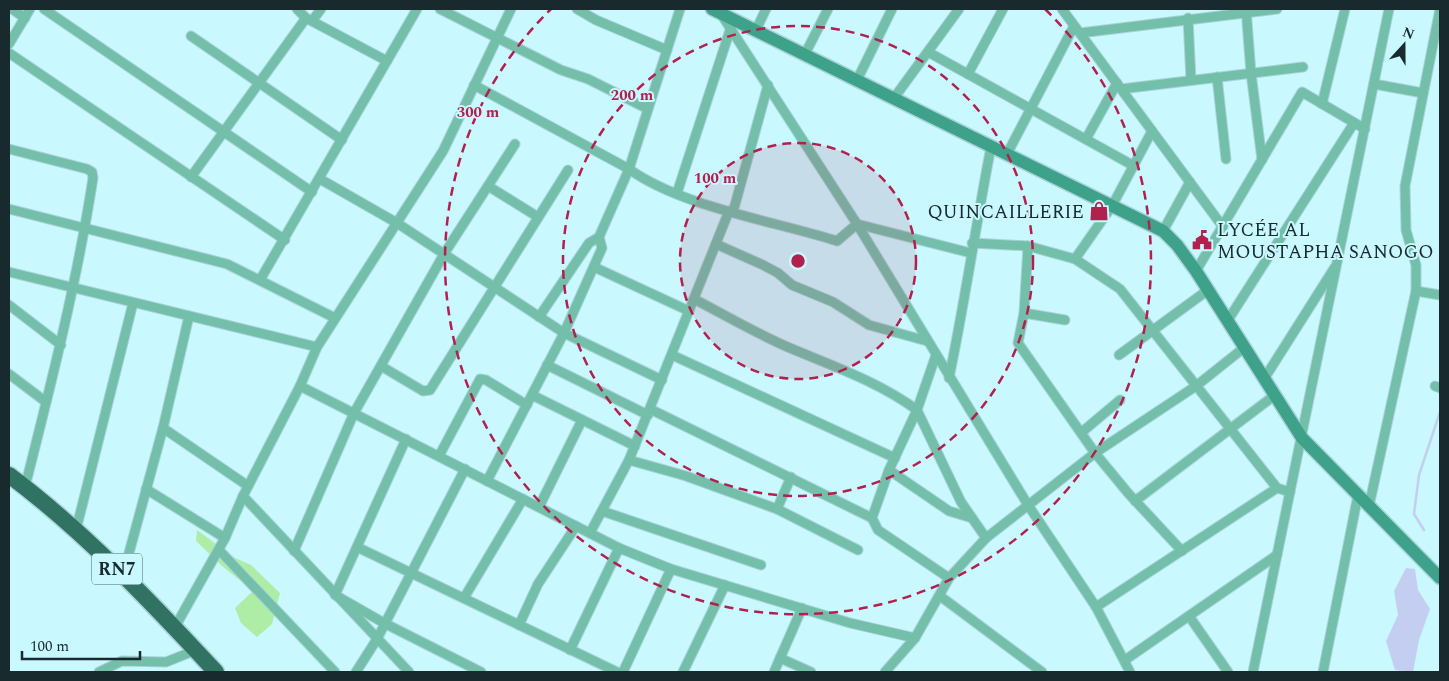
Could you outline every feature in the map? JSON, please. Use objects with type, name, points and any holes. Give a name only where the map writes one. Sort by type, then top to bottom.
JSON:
[{"type":"highway","name":"RN7","points":[[9,475],[76,530],[175,627],[216,672]]},
{"type":"street","points":[[12,9],[25,18]]},
{"type":"street","points":[[9,44],[30,9]]},
{"type":"street","points":[[44,9],[312,192]]},
{"type":"street","points":[[297,9],[309,19],[387,61]]},
{"type":"street","points":[[191,177],[309,19],[321,9]]},
{"type":"street","points":[[260,280],[285,240],[417,9]]},
{"type":"street","points":[[440,9],[498,36],[562,70],[588,79],[648,109]]},
{"type":"street","points":[[175,627],[225,538],[243,496],[300,386],[317,347],[443,151],[511,9]]},
{"type":"street","points":[[577,9],[596,20],[666,50]]},
{"type":"street","points":[[487,481],[564,333],[602,248],[599,237],[629,169],[680,9]]},
{"type":"street","points":[[756,30],[766,9]]},
{"type":"street","points":[[805,54],[828,9]]},
{"type":"street","points":[[856,80],[892,9]]},
{"type":"street","points":[[894,98],[959,9]]},
{"type":"street","points":[[968,74],[1003,9]]},
{"type":"street","points":[[1062,9],[1223,228]]},
{"type":"street","points":[[1077,30],[1188,18],[1230,11],[1277,9]]},
{"type":"street","points":[[1322,104],[1345,9]]},
{"type":"street","points":[[1253,672],[1389,9]]},
{"type":"street","points":[[1369,506],[1416,291],[1416,265],[1406,230],[1405,186],[1440,9]]},
{"type":"street","points":[[717,10],[1163,231],[1177,245],[1196,271],[1302,438],[1440,578]]},
{"type":"street","points":[[717,10],[731,27],[857,224],[949,378],[1028,504],[1096,607],[1130,672]]},
{"type":"street","points":[[1246,10],[1251,73],[1262,160]]},
{"type":"street","points":[[1188,18],[1191,80]]},
{"type":"street","points":[[677,193],[731,27]]},
{"type":"street","points":[[1007,154],[1077,30]]},
{"type":"street","points":[[191,36],[342,140]]},
{"type":"street","points":[[928,52],[1134,166]]},
{"type":"street","points":[[9,53],[285,240]]},
{"type":"street","points":[[1119,86],[1303,67]]},
{"type":"street","points":[[1217,77],[1226,159]]},
{"type":"street","points":[[1374,84],[1423,93]]},
{"type":"street","points":[[590,533],[629,460],[716,244],[731,212],[768,85]]},
{"type":"street","points":[[474,86],[629,169],[646,181],[677,193],[731,212],[837,241],[857,224]]},
{"type":"street","points":[[1086,139],[1119,86]]},
{"type":"street","points":[[1196,271],[1302,92],[1365,129]]},
{"type":"street","points":[[1228,320],[1354,123]]},
{"type":"street","points":[[1075,259],[1112,206],[1152,131]]},
{"type":"street","points":[[294,551],[354,413],[444,254],[515,144]]},
{"type":"street","points":[[949,378],[968,285],[972,243],[991,147]]},
{"type":"street","points":[[9,149],[87,169],[92,172],[86,226],[61,345],[25,487]]},
{"type":"street","points":[[381,366],[423,391],[430,390],[568,170]]},
{"type":"street","points":[[320,179],[397,223],[564,333],[662,380]]},
{"type":"street","points":[[1163,231],[1190,182]]},
{"type":"street","points":[[488,186],[538,217]]},
{"type":"street","points":[[9,208],[86,226],[227,264],[335,318]]},
{"type":"street","points":[[857,224],[971,253]]},
{"type":"street","points":[[539,317],[589,242],[599,237]]},
{"type":"street","points":[[972,243],[1028,246],[1075,259],[1120,289],[1277,488],[1290,492]]},
{"type":"street","points":[[716,244],[763,265],[778,273],[792,285],[833,302],[879,329],[927,340]]},
{"type":"street","points":[[1028,246],[1024,313],[1018,343],[1095,453],[1135,501],[1182,551]]},
{"type":"street","points":[[1264,379],[1338,262]]},
{"type":"street","points":[[594,267],[689,311]]},
{"type":"street","points":[[9,272],[317,347]]},
{"type":"street","points":[[1119,355],[1208,290]]},
{"type":"street","points":[[1416,291],[1440,295]]},
{"type":"street","points":[[694,299],[788,347],[847,372],[904,400],[917,410],[961,502],[986,538]]},
{"type":"street","points":[[76,530],[133,303]]},
{"type":"street","points":[[9,305],[61,345]]},
{"type":"street","points":[[1024,313],[1065,320]]},
{"type":"street","points":[[123,575],[163,428],[189,316]]},
{"type":"street","points":[[884,672],[915,638],[949,578],[986,538],[1095,453],[1196,386],[1244,347]]},
{"type":"street","points":[[672,355],[895,458]]},
{"type":"street","points":[[872,518],[889,470],[917,410],[936,355]]},
{"type":"street","points":[[547,365],[791,477],[872,518],[878,530],[949,578]]},
{"type":"street","points":[[9,374],[46,402]]},
{"type":"street","points":[[439,456],[480,379],[486,380],[527,404]]},
{"type":"street","points":[[300,386],[618,548],[671,569],[850,623],[915,638]]},
{"type":"street","points":[[532,395],[635,446]]},
{"type":"street","points":[[1135,501],[1274,395]]},
{"type":"street","points":[[1082,432],[1120,400]]},
{"type":"street","points":[[539,507],[582,420]]},
{"type":"street","points":[[163,428],[248,486]]},
{"type":"street","points":[[335,595],[406,439]]},
{"type":"street","points":[[629,460],[686,476],[777,509],[858,550]]},
{"type":"street","points":[[356,672],[377,639],[465,469]]},
{"type":"street","points":[[889,470],[949,510],[972,518]]},
{"type":"street","points":[[777,509],[791,477]]},
{"type":"street","points":[[1096,607],[1277,488]]},
{"type":"street","points":[[146,490],[225,538]]},
{"type":"street","points":[[1323,672],[1358,495]]},
{"type":"street","points":[[243,496],[409,672]]},
{"type":"street","points":[[464,598],[523,499]]},
{"type":"street","points":[[602,511],[761,565]]},
{"type":"street","points":[[519,625],[538,584],[576,526]]},
{"type":"street","points":[[357,547],[617,672]]},
{"type":"street","points":[[570,650],[618,548]]},
{"type":"street","points":[[218,550],[335,672]]},
{"type":"street","points":[[1125,660],[1277,555]]},
{"type":"street","points":[[623,672],[671,569]]},
{"type":"street","points":[[683,672],[725,584]]},
{"type":"street","points":[[335,595],[384,623],[480,672]]},
{"type":"street","points":[[940,596],[1042,672]]},
{"type":"street","points":[[774,672],[802,608]]},
{"type":"street","points":[[1189,616],[1228,672]]},
{"type":"street","points":[[99,672],[122,661],[166,662],[196,650]]},
{"type":"street","points":[[780,658],[811,672]]},
{"type":"green space","points":[[197,530],[235,558],[251,565],[280,593],[272,624],[257,637],[241,623],[235,608],[253,591],[222,566],[196,541]]},
{"type":"water","points":[[1406,568],[1415,569],[1418,590],[1430,609],[1419,640],[1413,672],[1395,670],[1386,641],[1398,615],[1394,591]]},
{"type":"waterway","points":[[1424,530],[1414,514],[1419,475],[1440,412]]},
{"type":"place","name":"QUINCAILLERIE","points":[[1099,211]]},
{"type":"place","name":"LYCÉE AL MOUSTAPHA SANOGO","points":[[1202,240]]}]
